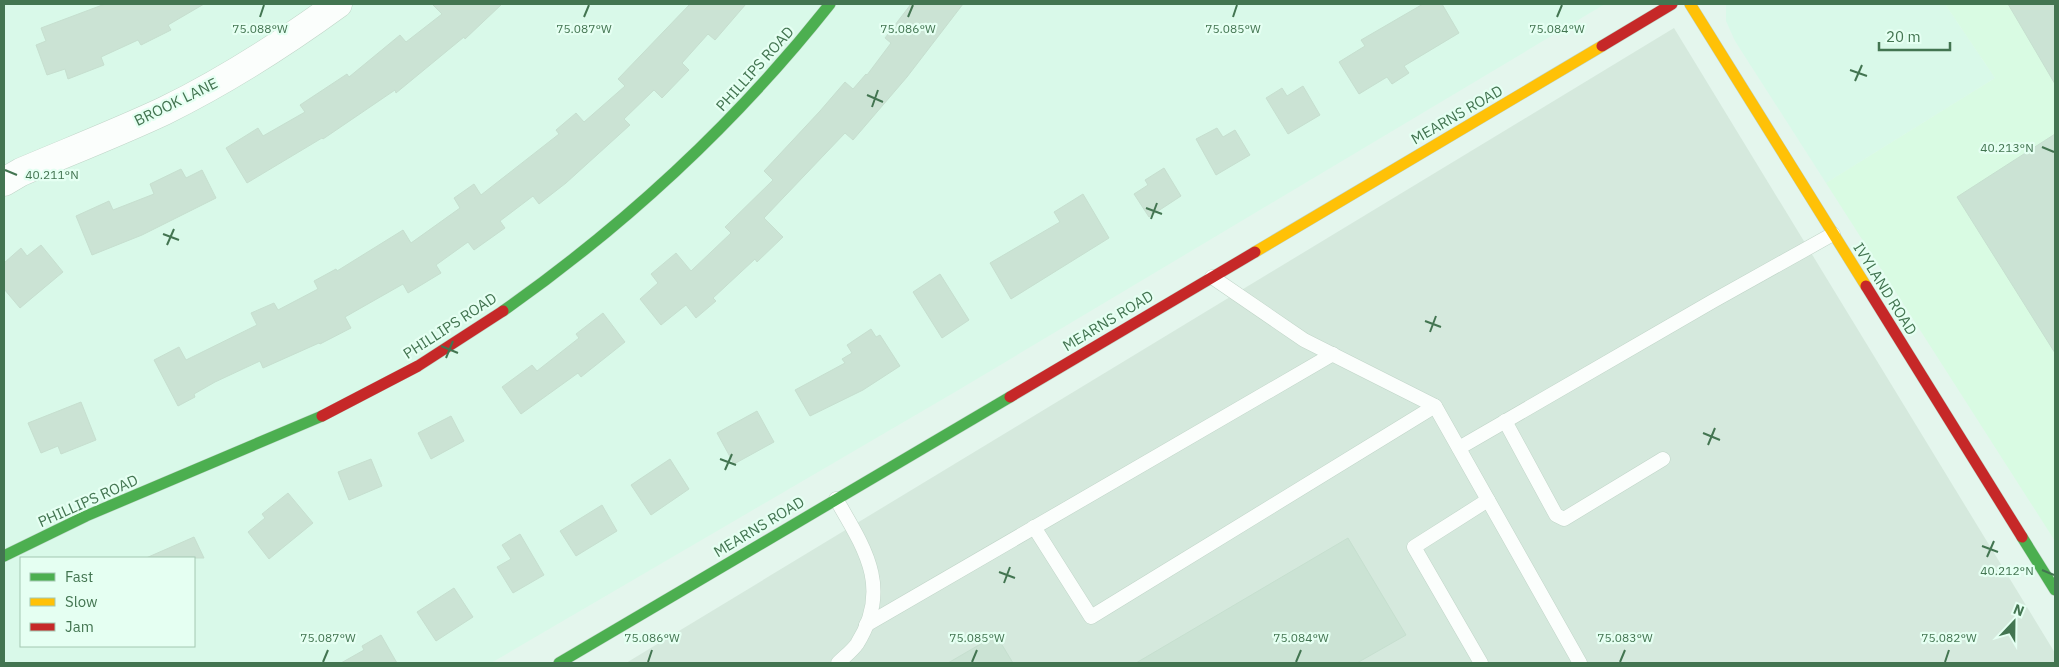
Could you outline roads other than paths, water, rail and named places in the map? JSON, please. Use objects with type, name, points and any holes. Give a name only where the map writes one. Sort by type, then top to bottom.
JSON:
[{"type":"street","name":"BROOK LANE","points":[[4,182],[21,172],[163,111],[238,72],[338,4]]},
{"type":"street","name":"PHILLIPS ROAD","points":[[4,556],[85,517],[294,429],[417,367],[476,329],[590,247],[661,186],[714,137],[764,85],[830,4]]},
{"type":"street","name":"MEARNS ROAD","points":[[558,663],[1512,101],[1672,4]]},
{"type":"street","name":"IVYLAND ROAD","points":[[1690,4],[2055,590]]},
{"type":"lane","points":[[1459,448],[1833,234]]},
{"type":"lane","points":[[1212,277],[1304,340],[1435,406],[1580,663]]},
{"type":"lane","points":[[866,625],[1332,354]]},
{"type":"lane","points":[[1034,528],[1091,618],[1435,406]]},
{"type":"lane","points":[[1505,422],[1556,515],[1564,519],[1663,459]]},
{"type":"lane","points":[[836,499],[863,546],[874,577],[873,610],[856,646],[838,663]]},
{"type":"lane","points":[[1481,663],[1414,547],[1488,500]]}]
